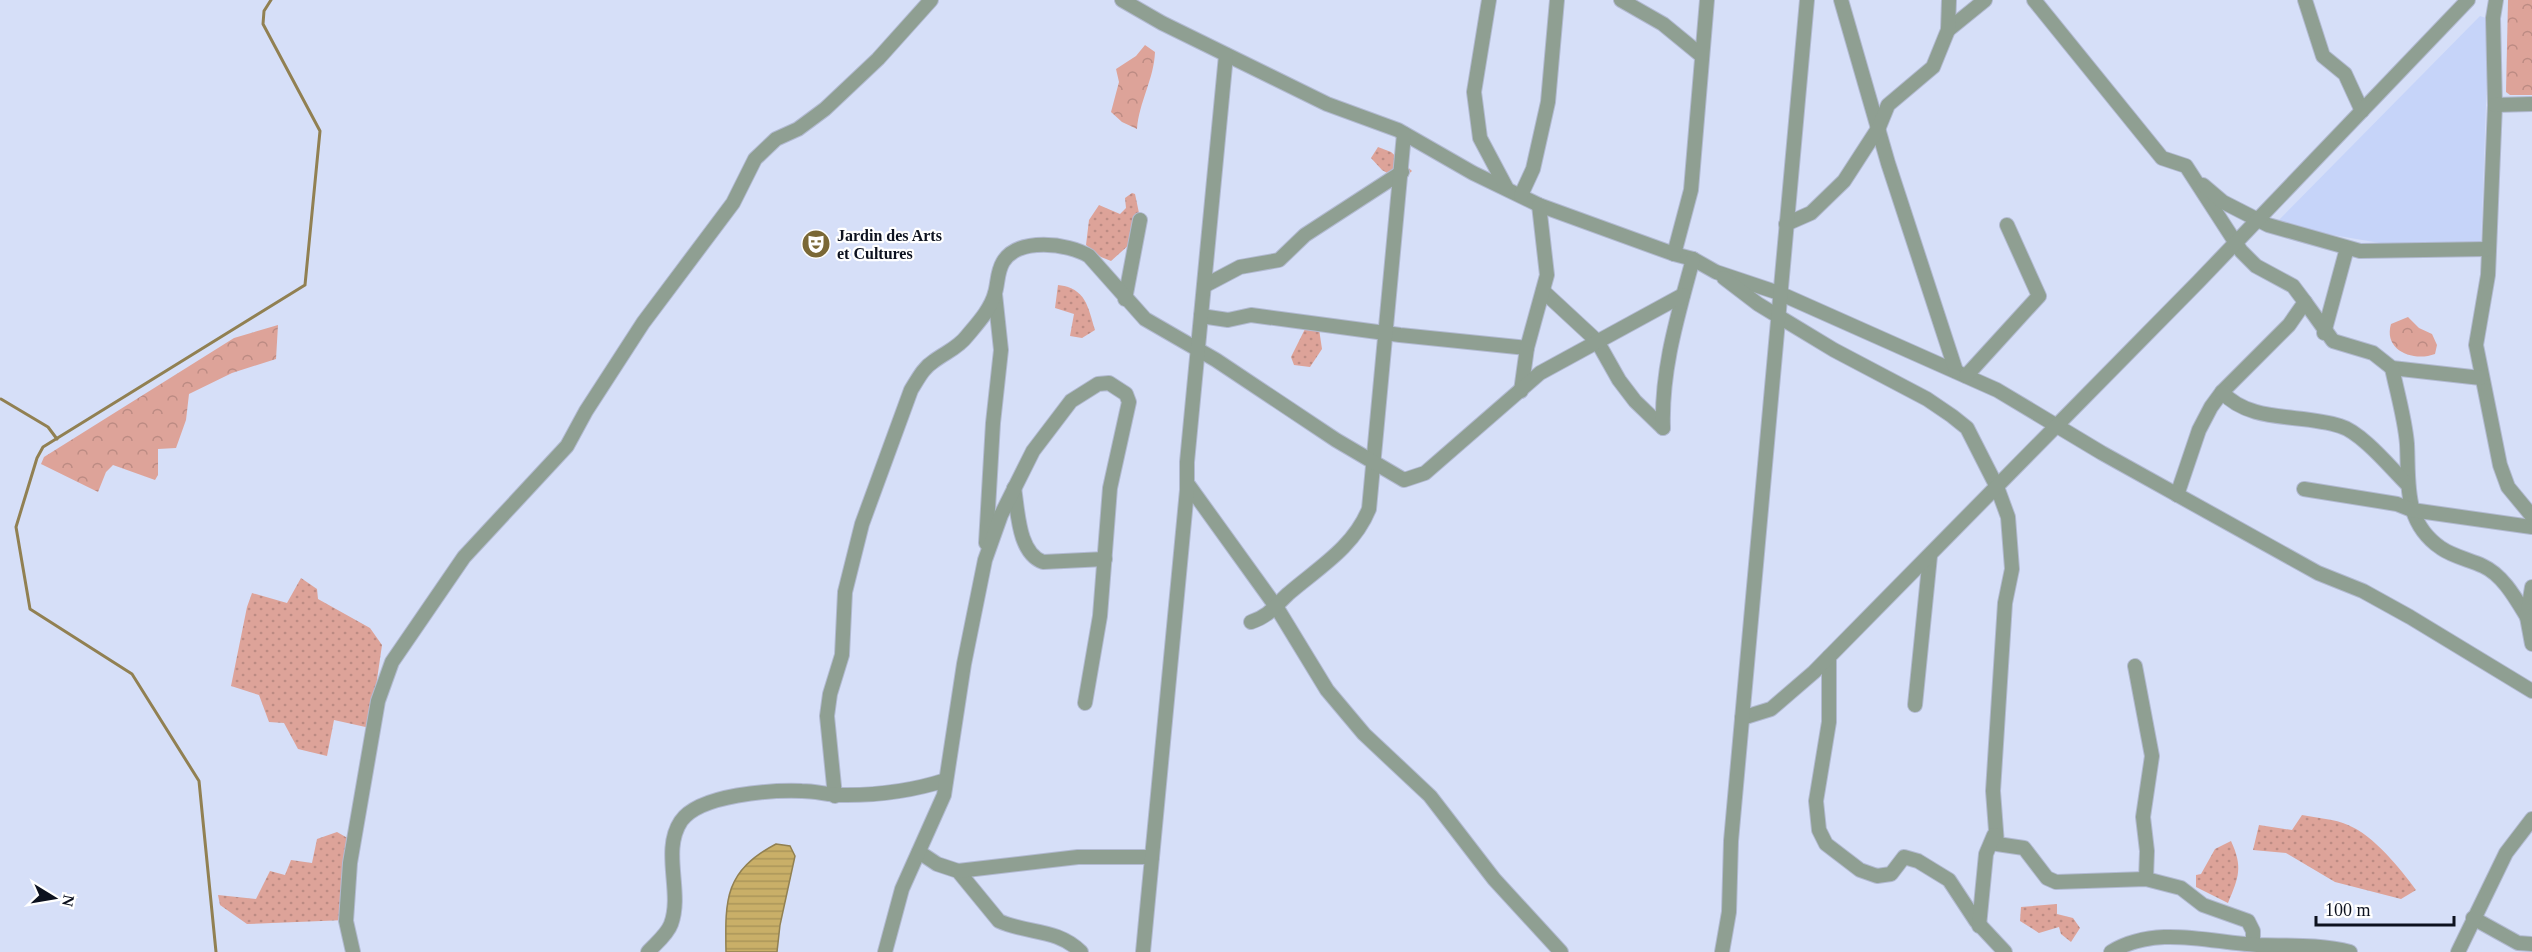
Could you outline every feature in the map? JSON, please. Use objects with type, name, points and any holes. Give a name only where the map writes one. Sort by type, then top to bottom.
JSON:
[{"type":"street","points":[[353,952],[346,921],[351,855],[378,701],[392,662],[464,557],[567,446],[586,411],[649,314],[733,203],[755,159],[776,139],[798,129],[825,109],[878,59],[931,0]]},
{"type":"street","points":[[1122,0],[1226,55],[1327,104],[1349,110],[1404,134],[1473,173],[1539,205],[1693,259],[1716,272],[1758,304],[1834,350],[1927,399],[1967,428],[1997,487],[2008,517],[2012,569],[2005,603],[1993,791],[1994,835],[1997,844],[2018,846],[2028,851],[2051,881],[2061,883],[2146,879],[2181,888],[2203,905],[2248,921],[2253,931],[2253,944]]},
{"type":"street","points":[[1489,0],[1474,92],[1480,138],[1506,188]]},
{"type":"street","points":[[1521,195],[1533,169],[1548,102],[1557,0]]},
{"type":"street","points":[[1621,0],[1663,24],[1702,56]]},
{"type":"street","points":[[1674,254],[1691,189],[1707,0]]},
{"type":"street","points":[[1722,952],[1729,912],[1731,841],[1807,0]]},
{"type":"street","points":[[1841,0],[1888,163],[1961,373]]},
{"type":"street","points":[[1786,224],[1810,213],[1845,182],[1879,127],[1888,105],[1933,67],[1947,30],[1949,0]]},
{"type":"street","points":[[1947,30],[1985,0]]},
{"type":"street","points":[[2034,0],[2162,158],[2186,166],[2235,243],[2256,266],[2293,286],[2324,333],[2332,341],[2373,353],[2392,368],[2481,378]]},
{"type":"street","points":[[2305,0],[2323,56],[2345,74],[2362,111]]},
{"type":"street","points":[[1742,718],[1771,709],[1829,657],[2258,220],[2468,0]]},
{"type":"street","points":[[2496,0],[2493,18],[2495,105],[2488,275],[2476,345],[2481,378],[2506,480],[2532,516]]},
{"type":"street","points":[[1143,952],[1171,677],[1198,349],[1226,55]]},
{"type":"street","points":[[2495,105],[2532,104]]},
{"type":"street","points":[[1251,622],[1277,608],[1287,596],[1329,561],[1362,526],[1369,510],[1404,134]]},
{"type":"street","points":[[1204,286],[1240,267],[1279,260],[1305,235],[1402,172]]},
{"type":"street","points":[[2193,177],[2223,202],[2258,220],[2347,248],[2379,252],[2488,249]]},
{"type":"street","points":[[1521,391],[1527,348],[1544,291],[1546,258],[1539,205]]},
{"type":"street","points":[[1125,299],[1140,220]]},
{"type":"street","points":[[1961,373],[2039,296],[2007,225]]},
{"type":"street","points":[[885,952],[894,913],[940,806],[964,664],[985,560],[993,423],[1001,350],[995,294],[998,273],[1007,257],[1033,246],[1046,244],[1066,246],[1089,256],[1145,319],[1198,349],[1261,393],[1373,464],[1404,480],[1425,473],[1546,370],[1683,295]]},
{"type":"street","points":[[2324,333],[2347,248]]},
{"type":"street","points":[[1544,291],[1597,341],[1619,380],[1635,401],[1663,428],[1664,386],[1668,359],[1693,259]]},
{"type":"street","points":[[1716,272],[1779,293],[1961,373],[2318,573],[2363,591],[2532,691]]},
{"type":"street","points":[[835,795],[827,737],[827,710],[841,664],[845,592],[862,524],[911,390],[922,371],[960,345],[988,308],[995,294]]},
{"type":"street","points":[[2177,495],[2199,430],[2222,392],[2276,340],[2305,302]]},
{"type":"street","points":[[1201,316],[1228,320],[1251,315],[1386,333],[1527,348]]},
{"type":"street","points":[[2392,368],[2407,443],[2406,483],[2412,510],[2422,528],[2441,548],[2486,567],[2512,592],[2527,617]]},
{"type":"street","points":[[985,560],[1014,488],[1045,432],[1071,401],[1098,384],[1117,386],[1126,394],[1129,402],[1110,488],[1096,649],[1085,703]]},
{"type":"street","points":[[2222,392],[2242,409],[2342,426],[2364,443],[2406,483]]},
{"type":"street","points":[[1187,483],[1277,608],[1327,690],[1364,734],[1430,796],[1494,879],[1561,952]]},
{"type":"street","points":[[1014,488],[1028,553],[1034,558],[1042,562],[1105,559]]},
{"type":"street","points":[[2304,489],[2397,504],[2412,510],[2532,527]]},
{"type":"street","points":[[1915,705],[1930,556]]},
{"type":"street","points":[[2532,587],[2527,617],[2532,644]]},
{"type":"street","points":[[1829,657],[1829,722],[1816,801],[1819,831],[1827,844],[1860,870],[1877,876],[1891,874],[1904,857],[1918,861],[1949,880],[1979,926],[2006,952]]},
{"type":"street","points":[[2135,666],[2152,756],[2143,817],[2147,851],[2146,879]]},
{"type":"street","points":[[648,952],[670,925],[674,892],[674,841],[682,821],[688,814],[718,799],[753,794],[792,791],[835,795],[905,790],[946,780]]},
{"type":"street","points":[[2458,952],[2505,853],[2532,819]]},
{"type":"street","points":[[1979,926],[1986,854],[1994,835]]},
{"type":"street","points":[[919,852],[937,864],[958,871],[1078,857],[1152,857]]},
{"type":"street","points":[[958,871],[999,921],[1008,925],[1045,931],[1065,939],[1081,952]]},
{"type":"street","points":[[2473,918],[2518,943],[2532,944]]},
{"type":"street","points":[[2111,952],[2127,943],[2147,938],[2195,937],[2350,952]]},
{"type":"shaded area","points":[[2480,16],[2489,19],[2481,245],[2380,243],[2274,225]]},
{"type":"shaded area","points":[[776,844],[790,846],[795,856],[780,925],[777,952],[726,952],[726,916],[732,888],[747,865],[759,854]]},
{"type":"green space","points":[[2508,0],[2532,0],[2532,95],[2510,95],[2506,92]]},
{"type":"green space","points":[[1145,45],[1155,52],[1137,129],[1122,122],[1111,112],[1119,82],[1116,69],[1136,56]]},
{"type":"green space","points":[[1378,147],[1391,152],[1412,171],[1401,181],[1382,170],[1371,158]]},
{"type":"green space","points":[[1132,193],[1135,194],[1139,213],[1130,244],[1111,261],[1101,257],[1086,245],[1089,220],[1099,205],[1120,214],[1126,208],[1125,198]]},
{"type":"green space","points":[[1058,285],[1075,290],[1080,294],[1088,306],[1095,330],[1082,338],[1070,336],[1074,314],[1055,308]]},
{"type":"green space","points":[[2408,317],[2419,328],[2432,334],[2437,345],[2435,354],[2410,355],[2396,347],[2390,333],[2391,324]]},
{"type":"green space","points":[[278,325],[276,359],[232,373],[189,394],[186,420],[176,448],[158,449],[158,475],[155,480],[113,465],[106,472],[98,492],[41,464],[44,457],[234,338]]},
{"type":"green space","points":[[1307,325],[1319,329],[1322,349],[1310,367],[1294,365],[1291,357]]},
{"type":"green space","points":[[301,578],[317,589],[318,599],[370,628],[382,645],[370,728],[334,720],[327,756],[298,749],[284,723],[269,722],[259,695],[231,686],[252,593],[287,603]]},
{"type":"green space","points":[[2302,815],[2337,821],[2367,836],[2385,853],[2416,890],[2401,899],[2335,882],[2286,853],[2253,850],[2259,825],[2292,830]]},
{"type":"green space","points":[[337,832],[351,840],[346,920],[247,924],[220,905],[218,895],[256,899],[270,871],[285,875],[291,860],[312,863],[317,839]]},
{"type":"green space","points":[[2231,841],[2237,858],[2238,872],[2228,903],[2196,887],[2196,875],[2201,874],[2215,849]]},
{"type":"green space","points":[[2057,904],[2057,914],[2073,918],[2080,928],[2071,942],[2061,934],[2059,927],[2039,933],[2020,921],[2021,907]]},
{"type":"waterway","points":[[216,952],[199,781],[132,674],[30,609],[16,527],[37,458],[43,447],[305,285],[320,131],[263,24],[264,11],[271,0]]},
{"type":"waterway","points":[[1,399],[48,427],[57,439]]},
{"type":"place","name":"Jardin des Arts et Cultures","points":[[816,244]]}]
